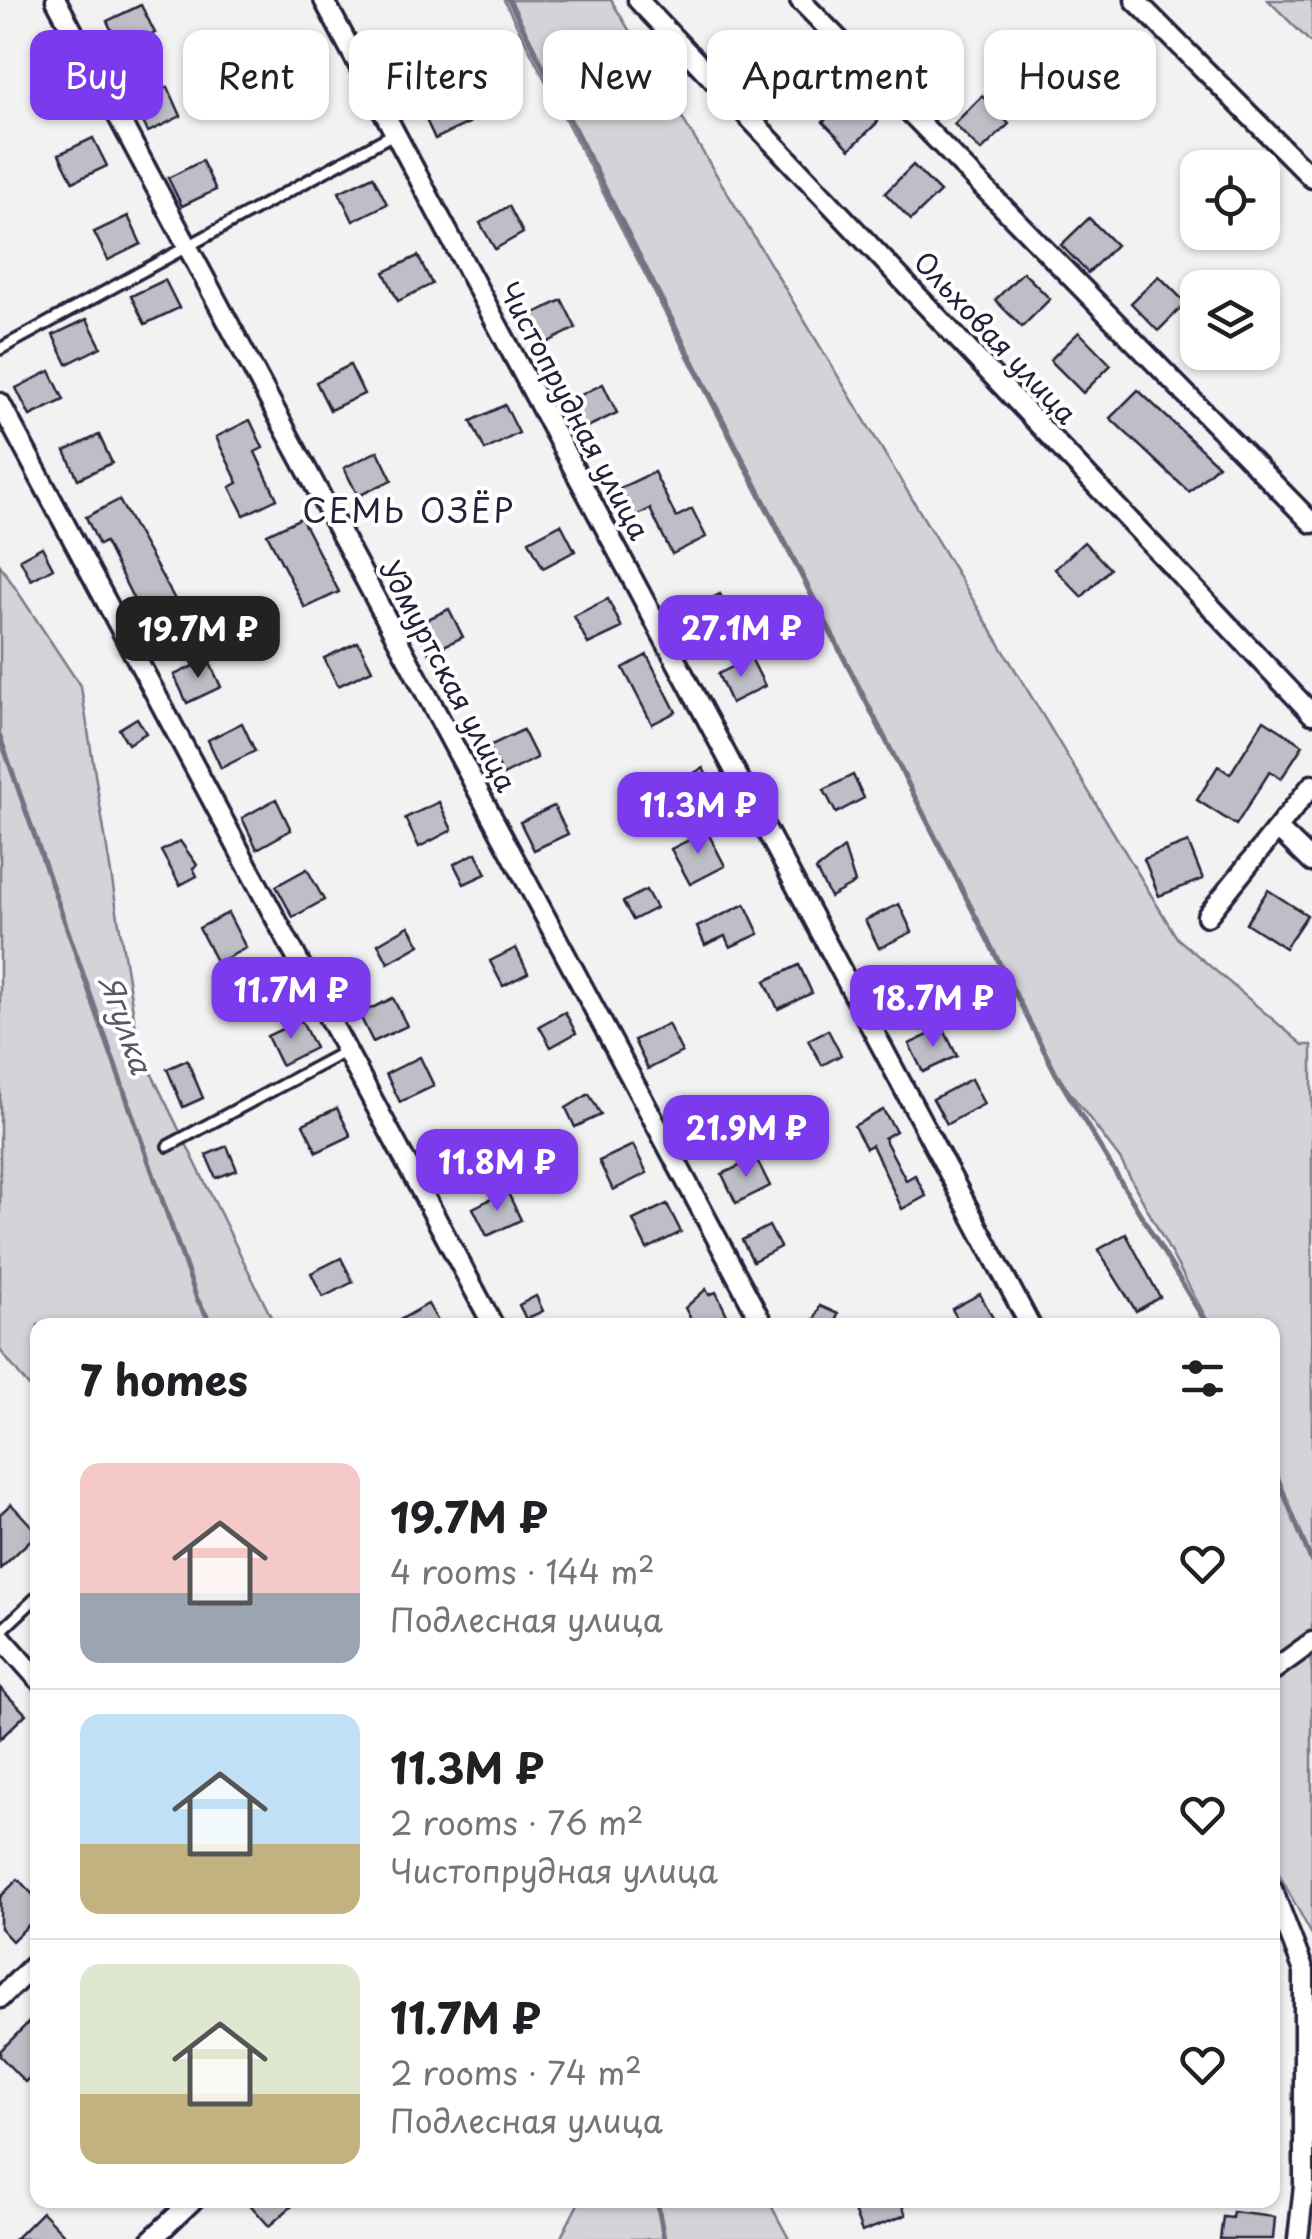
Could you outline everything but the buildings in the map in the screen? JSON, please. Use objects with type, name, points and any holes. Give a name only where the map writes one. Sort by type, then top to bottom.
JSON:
[{"type":"street","name":"Удмуртская улица","points":[[56,0],[759,1318]]},
{"type":"street","name":"Чистопрудная улица","points":[[324,0],[1026,1318]]},
{"type":"street","name":"Ольховая улица","points":[[638,0],[1312,714]]},
{"type":"street","points":[[800,0],[1312,524]]},
{"type":"street","points":[[1135,0],[1312,178]]},
{"type":"street","points":[[0,403],[489,1318]]},
{"type":"street","points":[[1207,916],[1312,785]]},
{"type":"street","points":[[1278,829],[1312,862]]},
{"type":"street","points":[[0,1634],[30,1670]]},
{"type":"street","points":[[1280,1665],[1312,1642]]},
{"type":"street","points":[[1280,1910],[1304,1971],[1304,2186],[1298,2239]]},
{"type":"street","points":[[0,1998],[30,1969]]},
{"type":"street","points":[[152,2239],[185,2208]]},
{"type":"lane","points":[[0,349],[394,133]]},
{"type":"lane","points":[[168,1146],[346,1052]]},
{"type":"lane","points":[[0,1634],[30,1604]]},
{"type":"shaded area","points":[[504,0],[611,0],[629,30],[543,30],[543,76],[523,30],[519,30]]},
{"type":"shaded area","points":[[1268,0],[1312,0],[1312,44]]},
{"type":"shaded area","points":[[566,120],[683,120],[1177,938],[1303,1045],[1312,1045],[1312,1935],[1280,1876],[1280,1318],[1206,1318],[1120,1159],[1056,1074]]},
{"type":"shaded area","points":[[0,565],[81,687],[139,1048],[272,1318],[30,1318],[30,1388],[0,1350]]},
{"type":"shaded area","points":[[576,2208],[772,2208],[789,2239],[560,2239]]},
{"type":"waterway","points":[[509,0],[1056,1074],[1203,1318]]},
{"type":"waterway","name":"Ягулка","points":[[0,737],[197,1299],[208,1318]]},
{"type":"waterway","points":[[1280,1484],[1312,1563]]},
{"type":"waterway","name":"Ягулка","points":[[658,2208],[664,2239]]},
{"type":"district","name":"СЕМЬ ОЗЁР","points":[[409,512]]}]
